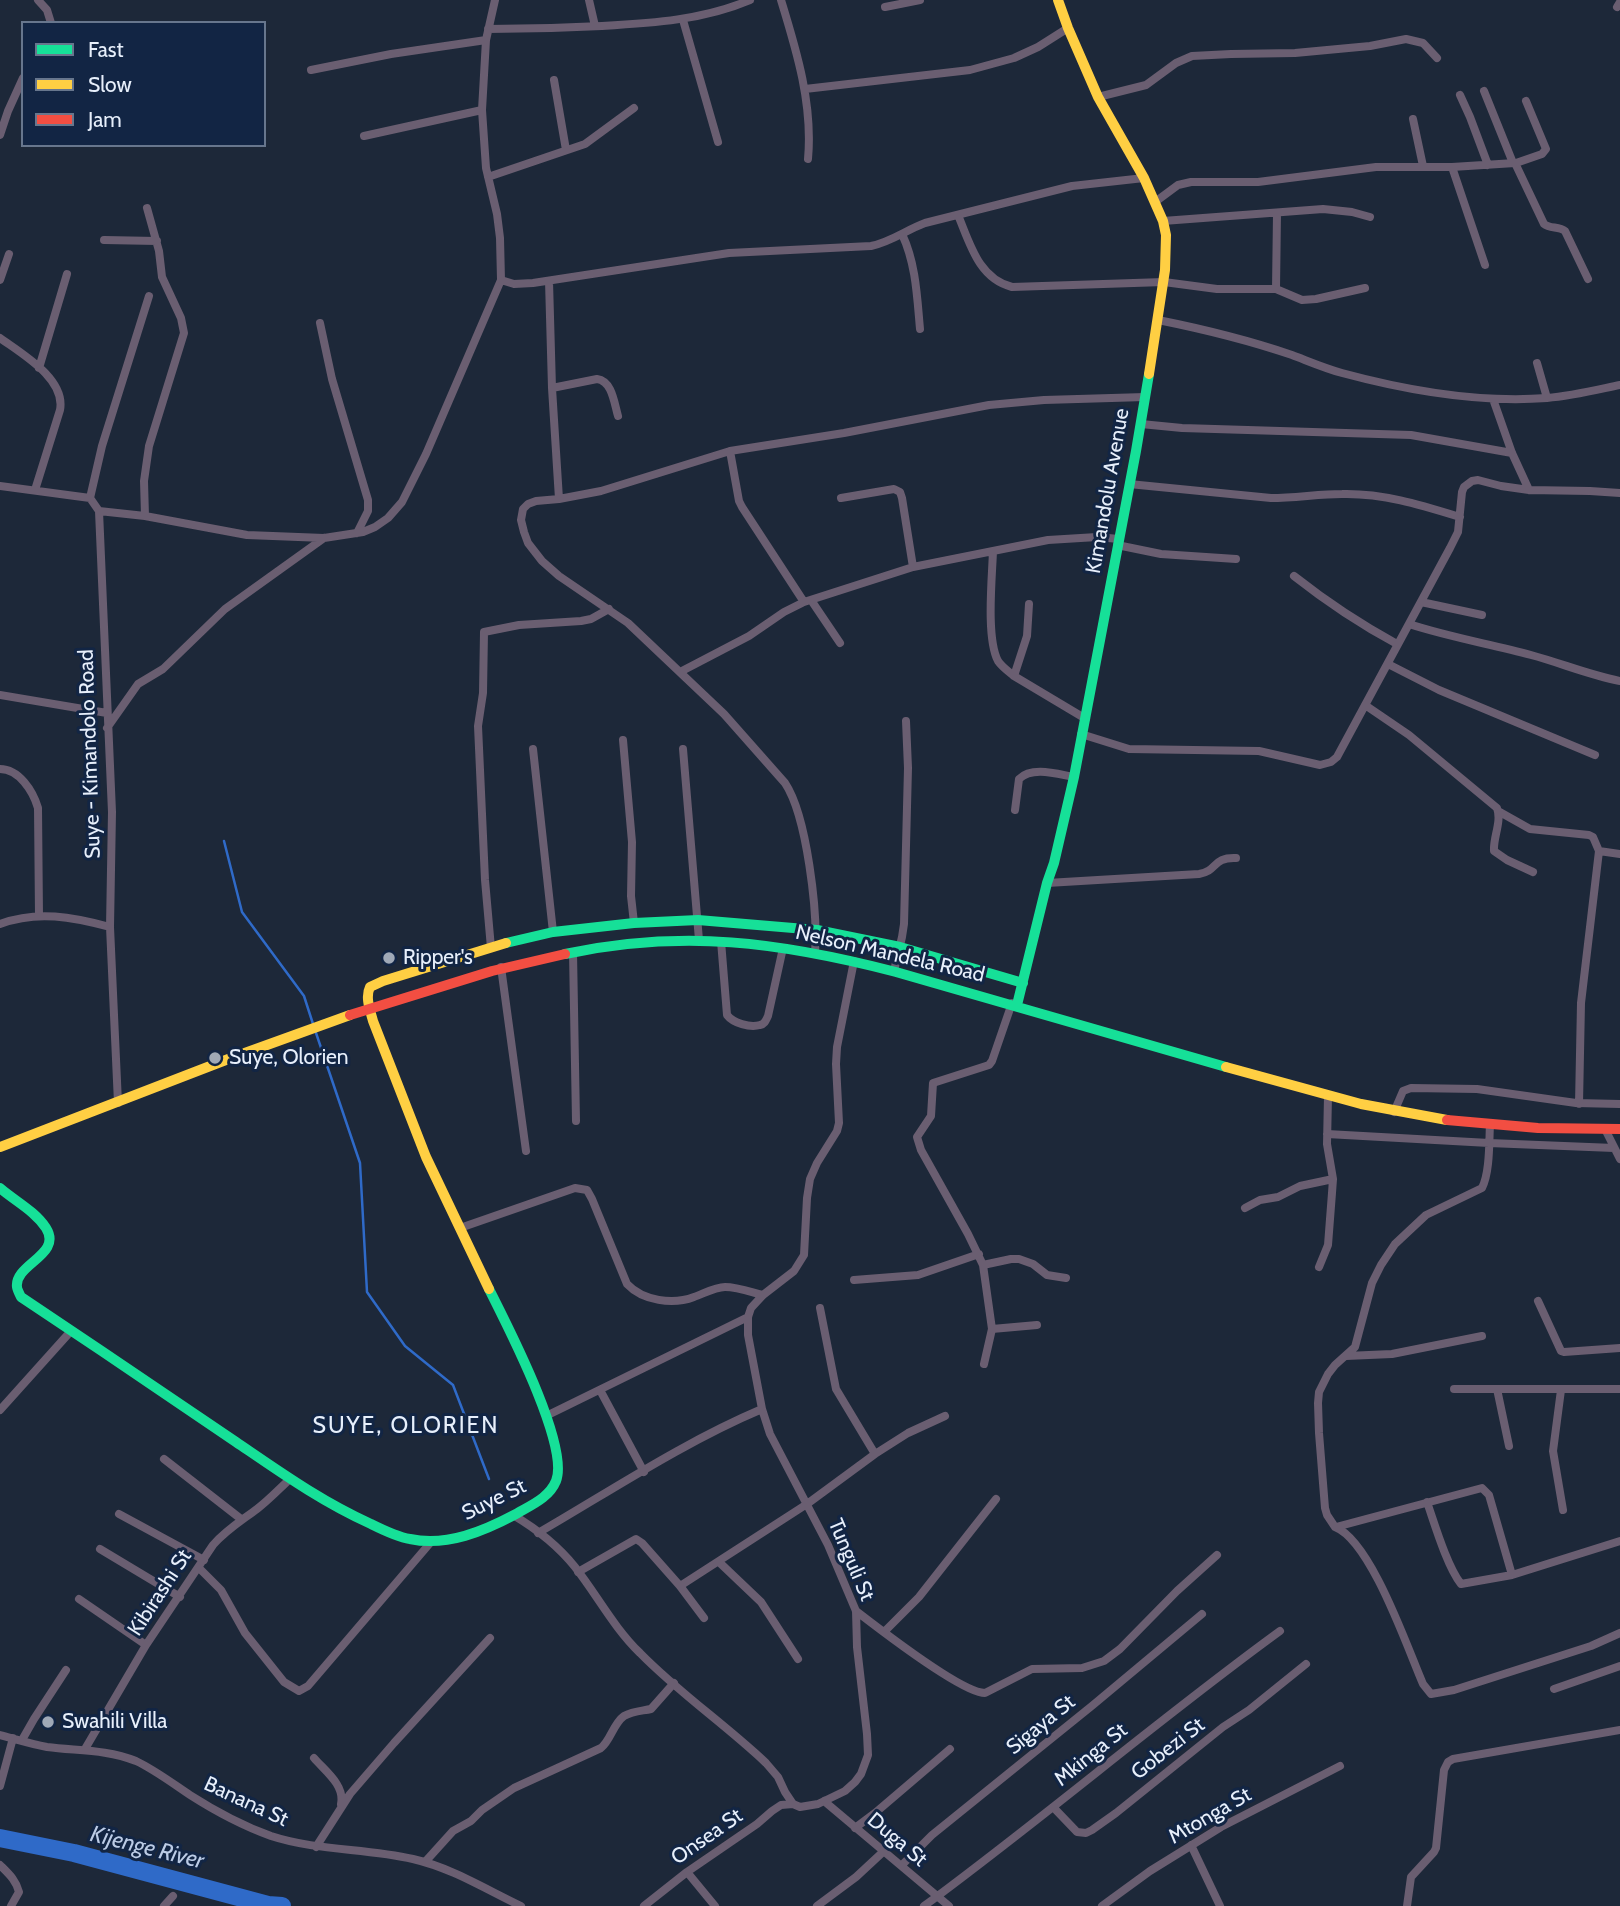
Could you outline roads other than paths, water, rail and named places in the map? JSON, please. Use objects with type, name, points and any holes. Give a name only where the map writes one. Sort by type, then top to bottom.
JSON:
[{"type":"street","points":[[38,0],[47,10],[50,21]]},
{"type":"street","points":[[0,485],[90,498],[99,511],[145,516],[247,535],[324,538],[357,533],[375,527],[388,518],[402,502],[426,454],[501,280],[499,226],[488,177],[482,110],[486,40],[495,0]]},
{"type":"street","points":[[589,0],[595,26]]},
{"type":"street","points":[[488,29],[683,20],[726,10],[750,0]]},
{"type":"street","points":[[781,0],[805,89],[810,139],[808,159]]},
{"type":"street","points":[[885,7],[920,0]]},
{"type":"street","name":"Kimandolu Avenue","points":[[1014,1004],[1023,983],[1074,777],[1164,282],[1166,234],[1163,221],[1144,178],[1098,97],[1058,0]]},
{"type":"street","points":[[683,20],[718,142]]},
{"type":"street","points":[[805,89],[970,70],[1014,58],[1068,28]]},
{"type":"street","points":[[1098,97],[1146,85],[1176,63],[1192,56],[1327,51],[1406,39],[1423,43],[1437,58]]},
{"type":"street","points":[[311,70],[486,40]]},
{"type":"street","points":[[554,80],[566,150]]},
{"type":"street","points":[[0,135],[21,82]]},
{"type":"street","points":[[1484,91],[1544,224],[1562,228],[1588,279]]},
{"type":"street","points":[[1461,95],[1488,165]]},
{"type":"street","points":[[1154,202],[1184,183],[1258,182],[1376,167],[1452,167],[1515,163],[1542,154],[1546,149],[1526,101]]},
{"type":"street","points":[[488,177],[594,139],[634,108]]},
{"type":"street","points":[[364,136],[482,110]]},
{"type":"street","points":[[1413,119],[1423,166]]},
{"type":"street","points":[[1452,167],[1485,265]]},
{"type":"street","points":[[501,280],[514,284],[549,281],[729,253],[871,246],[892,240],[925,223],[1072,186],[1144,178]]},
{"type":"street","points":[[145,516],[144,481],[149,446],[184,333],[181,318],[162,277],[157,241],[147,208]]},
{"type":"street","points":[[1163,221],[1323,209],[1370,217]]},
{"type":"street","points":[[1276,289],[1277,213]]},
{"type":"street","points":[[958,215],[981,265],[989,275],[1004,285],[1021,288],[1164,282],[1217,289],[1276,289],[1301,300],[1366,288]]},
{"type":"street","points":[[902,234],[914,267],[920,328]]},
{"type":"street","points":[[104,240],[157,241]]},
{"type":"street","points":[[0,280],[9,254]]},
{"type":"street","points":[[39,368],[67,274]]},
{"type":"street","points":[[549,281],[559,499]]},
{"type":"street","points":[[90,498],[102,446],[149,296]]},
{"type":"street","points":[[1158,320],[1205,329],[1343,373],[1415,388],[1493,399],[1568,396],[1620,385]]},
{"type":"street","points":[[320,323],[332,379],[368,500],[368,511],[357,533]]},
{"type":"street","points":[[0,338],[39,368],[59,391],[61,404],[35,490]]},
{"type":"street","points":[[1537,363],[1547,398]]},
{"type":"street","points":[[552,388],[602,379],[608,385],[618,416]]},
{"type":"street","points":[[815,953],[817,930],[809,870],[791,792],[724,713],[637,631],[542,561],[528,543],[521,520],[523,509],[536,501],[601,491],[659,471],[730,452],[989,405],[1044,400],[1145,397]]},
{"type":"street","points":[[1493,399],[1511,453],[1529,490]]},
{"type":"street","points":[[1140,424],[1182,428],[1411,435],[1511,453]]},
{"type":"street","points":[[730,452],[739,501],[840,643]]},
{"type":"street","points":[[1081,734],[1129,749],[1259,751],[1325,765],[1337,757],[1458,532],[1464,487],[1478,480],[1529,490],[1620,493]]},
{"type":"street","points":[[1129,484],[1288,499],[1341,494],[1369,495],[1393,498],[1460,517]]},
{"type":"street","points":[[841,498],[894,489],[900,492],[913,567]]},
{"type":"street","name":"Suye - Kimandolo Road","points":[[99,511],[112,812],[110,927],[118,1103]]},
{"type":"street","points":[[680,672],[808,601],[913,567],[1058,539],[1097,537],[1161,554],[1236,559]]},
{"type":"street","points":[[107,728],[138,684],[163,668],[225,609],[324,538]]},
{"type":"street","points":[[993,551],[993,645],[998,660],[1003,668],[1014,676],[1086,719]]},
{"type":"street","points":[[1294,576],[1327,603],[1397,644]]},
{"type":"street","points":[[1421,602],[1482,615]]},
{"type":"street","points":[[1014,676],[1027,636],[1029,604]]},
{"type":"street","points":[[491,948],[478,726],[483,693],[484,633],[519,625],[591,619],[609,609]]},
{"type":"street","points":[[1409,624],[1451,638],[1535,656],[1620,681]]},
{"type":"street","points":[[1388,664],[1439,690],[1595,755]]},
{"type":"street","points":[[0,695],[107,713]]},
{"type":"street","points":[[1365,705],[1409,735],[1498,811],[1530,829],[1593,837],[1599,851],[1581,1003],[1579,1104]]},
{"type":"street","points":[[894,971],[904,924],[908,801],[906,721]]},
{"type":"street","points":[[623,740],[632,842],[631,896],[634,923]]},
{"type":"street","points":[[534,749],[553,932]]},
{"type":"street","points":[[683,749],[699,940]]},
{"type":"street","points":[[0,769],[14,772],[20,778],[32,793],[38,808],[39,916]]},
{"type":"street","points":[[1015,810],[1019,779],[1022,775],[1031,772],[1074,777]]},
{"type":"street","points":[[1498,811],[1494,851],[1533,872]]},
{"type":"street","points":[[1599,851],[1620,854]]},
{"type":"street","points":[[1047,883],[1204,873],[1223,858],[1236,858]]},
{"type":"street","points":[[0,924],[39,916],[60,916],[110,927]]},
{"type":"street","points":[[369,1008],[367,991],[373,985],[491,948],[553,932],[634,923],[698,920],[817,930],[900,947],[1023,983]]},
{"type":"street","name":"Nelson Mandela Road","points":[[0,1147],[334,1019],[501,967],[573,952],[699,940],[783,948],[854,961],[1014,1004],[1328,1096],[1394,1112],[1490,1124],[1620,1129]]},
{"type":"street","points":[[721,941],[727,1016],[736,1023],[764,1023],[768,1016],[783,948]]},
{"type":"street","points":[[573,952],[576,1121]]},
{"type":"street","points":[[546,1416],[748,1317],[751,1308],[763,1295],[794,1271],[804,1255],[810,1179],[839,1123],[837,1047],[854,961]]},
{"type":"street","points":[[501,967],[526,1151]]},
{"type":"street","points":[[984,1364],[992,1328],[983,1265],[921,1150],[918,1138],[931,1116],[933,1083],[989,1065],[1014,1004]]},
{"type":"street","name":"Suye St","points":[[0,1188],[36,1218],[50,1237],[50,1243],[44,1252],[18,1276],[14,1284],[21,1297],[290,1479],[360,1520],[411,1540],[431,1542],[459,1538],[488,1529],[548,1493],[559,1474],[559,1461],[546,1416],[507,1326],[413,1127],[369,1008]]},
{"type":"street","points":[[1394,1112],[1403,1091],[1411,1088],[1477,1089],[1579,1104],[1620,1104]]},
{"type":"street","points":[[1319,1267],[1328,1245],[1332,1179],[1326,1144],[1328,1096]]},
{"type":"street","points":[[1490,1124],[1485,1181],[1482,1188],[1426,1215],[1406,1232],[1386,1255],[1372,1283],[1355,1348],[1335,1365],[1319,1392],[1325,1508],[1335,1527],[1355,1542],[1369,1564],[1423,1684],[1431,1694],[1454,1690],[1578,1650],[1620,1633]]},
{"type":"street","points":[[1605,1129],[1620,1159]]},
{"type":"street","points":[[1327,1133],[1614,1148]]},
{"type":"street","points":[[1245,1208],[1259,1200],[1278,1197],[1300,1186],[1332,1179]]},
{"type":"street","points":[[460,1228],[550,1196],[583,1188],[592,1199],[631,1289],[651,1298],[669,1301],[691,1299],[725,1287],[763,1295]]},
{"type":"street","points":[[854,1280],[918,1275],[979,1255]]},
{"type":"street","points":[[983,1265],[1019,1259],[1032,1264],[1047,1275],[1066,1278]]},
{"type":"street","points":[[1538,1301],[1564,1352],[1620,1348]]},
{"type":"street","points":[[820,1308],[836,1389],[874,1454]]},
{"type":"street","name":"Tunguli St","points":[[748,1317],[748,1335],[766,1423],[832,1554],[856,1611],[868,1755],[861,1774],[845,1791],[811,1806],[800,1807],[793,1804]]},
{"type":"street","points":[[992,1328],[1037,1325]]},
{"type":"street","points":[[0,1410],[71,1331]]},
{"type":"street","points":[[1346,1356],[1392,1354],[1482,1336]]},
{"type":"street","points":[[1454,1389],[1620,1390]]},
{"type":"street","points":[[1497,1389],[1509,1446]]},
{"type":"street","points":[[600,1390],[644,1472]]},
{"type":"street","points":[[1561,1390],[1553,1451],[1563,1510]]},
{"type":"street","points":[[538,1533],[731,1422],[762,1409]]},
{"type":"street","points":[[680,1586],[807,1504],[874,1454],[908,1433],[945,1416]]},
{"type":"street","points":[[164,1459],[241,1519]]},
{"type":"street","name":"Kibirashi St","points":[[85,1749],[146,1645],[220,1536],[259,1508],[290,1479]]},
{"type":"street","points":[[1335,1527],[1478,1488],[1485,1489],[1512,1575]]},
{"type":"street","points":[[884,1632],[919,1597],[996,1499]]},
{"type":"street","points":[[1427,1502],[1439,1537],[1461,1584],[1512,1575],[1620,1541]]},
{"type":"street","points":[[119,1514],[201,1564],[221,1590],[245,1633],[284,1682],[299,1691],[308,1686],[431,1542]]},
{"type":"street","points":[[513,1515],[567,1558],[638,1652],[766,1763],[778,1776],[793,1804]]},
{"type":"street","points":[[578,1572],[636,1539],[680,1586],[705,1618]]},
{"type":"street","points":[[100,1549],[180,1597]]},
{"type":"street","points":[[856,1611],[965,1686],[985,1693],[1031,1669],[1082,1668],[1104,1661],[1120,1649],[1217,1555]]},
{"type":"street","points":[[719,1562],[761,1602],[798,1658]]},
{"type":"street","points":[[79,1598],[146,1645]]},
{"type":"street","name":"Sigaya St","points":[[902,1865],[948,1822],[1202,1614]]},
{"type":"street","name":"Mkinga St","points":[[925,1906],[1280,1631]]},
{"type":"street","points":[[316,1847],[340,1807],[490,1638]]},
{"type":"street","name":"Gobezi St","points":[[1054,1808],[1077,1832],[1086,1833],[1092,1830],[1306,1664]]},
{"type":"street","points":[[1554,1689],[1620,1666]]},
{"type":"street","points":[[0,1786],[17,1739],[66,1670]]},
{"type":"street","points":[[425,1863],[453,1831],[471,1821],[502,1795],[601,1748],[620,1719],[651,1709],[674,1683]]},
{"type":"street","points":[[1407,1906],[1411,1877],[1436,1847],[1444,1769],[1448,1762],[1620,1730]]},
{"type":"street","name":"Banana St","points":[[0,1735],[44,1746],[106,1752],[134,1760],[205,1804],[272,1836],[316,1847],[385,1854],[425,1863],[475,1882],[521,1906]]},
{"type":"street","points":[[855,1828],[950,1749]]},
{"type":"street","points":[[314,1758],[340,1789],[340,1807]]},
{"type":"street","name":"Mtonga St","points":[[1102,1906],[1150,1871],[1221,1827],[1340,1766]]},
{"type":"street","name":"Duga St","points":[[824,1801],[949,1906]]},
{"type":"street","name":"Onsea St","points":[[643,1906],[772,1811],[781,1805],[793,1804]]},
{"type":"street","points":[[1191,1845],[1220,1906]]},
{"type":"street","points":[[817,1906],[856,1877],[884,1851]]},
{"type":"street","points":[[0,1865],[15,1880],[19,1892],[10,1906]]},
{"type":"street","points":[[687,1872],[715,1906]]},
{"type":"street","points":[[164,1906],[173,1896]]},
{"type":"waterway","points":[[224,841],[242,912],[304,996],[313,1024]]},
{"type":"waterway","points":[[315,1030],[360,1163],[367,1292],[405,1346],[453,1385],[489,1479]]},
{"type":"waterway","name":"Kijenge River","points":[[0,1838],[74,1853],[268,1905],[282,1906]]},
{"type":"place","name":"Ripper's","points":[[389,958]]},
{"type":"place","name":"Suye, Olorien","points":[[215,1058]]},
{"type":"place","name":"Swahili Villa","points":[[48,1722]]},
{"type":"district","name":"SUYE, OLORIEN","points":[[406,1426]]}]
